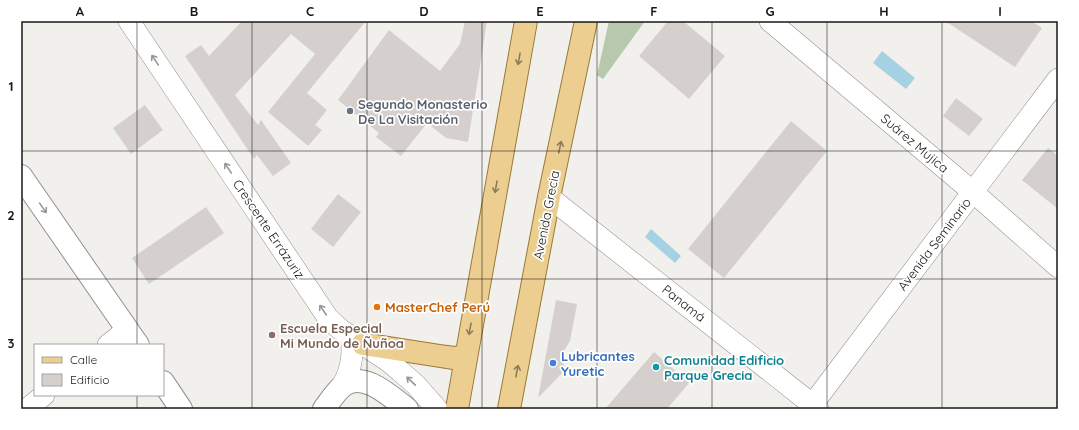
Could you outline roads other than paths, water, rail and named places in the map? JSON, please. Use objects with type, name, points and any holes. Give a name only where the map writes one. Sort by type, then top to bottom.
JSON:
[{"type":"main road","points":[[456,409],[526,21]]},
{"type":"main road","name":"Avenida Grecia","points":[[510,409],[549,197],[586,21]]},
{"type":"main road","points":[[21,176],[133,337]]},
{"type":"main road","points":[[357,341],[454,358],[466,356]]},
{"type":"main road","points":[[324,409],[345,384],[358,381],[374,385],[383,390],[407,409]]},
{"type":"main road","points":[[164,384],[181,409]]},
{"type":"street","name":"Crescente Errázuriz","points":[[130,21],[328,318],[341,330],[388,361],[416,385],[438,409]]},
{"type":"street","name":"Suárez Mujica","points":[[770,21],[973,192],[1058,267]]},
{"type":"street","name":"Avenida Seminario","points":[[813,407],[1058,79]]},
{"type":"street","name":"Panamá","points":[[549,197],[813,407]]},
{"type":"street","points":[[111,344],[133,337]]},
{"type":"street","points":[[340,389],[345,381],[357,341]]},
{"type":"street","points":[[26,409],[43,396]]},
{"type":"water","points":[[882,51],[915,78],[906,89],[873,63]]},
{"type":"water","points":[[651,229],[681,256],[675,263],[645,237]]},
{"type":"place","name":"Segundo Monasterio De La Visitación","points":[[350,111]]},
{"type":"place","name":"MasterChef Perú","points":[[377,307]]},
{"type":"place","name":"Escuela Especial Mi Mundo de Ñuñoa","points":[[272,335]]},
{"type":"place","name":"Lubricantes Yuretic","points":[[553,363]]},
{"type":"place","name":"Comunidad Edificio Parque Grecia","points":[[656,367]]}]
